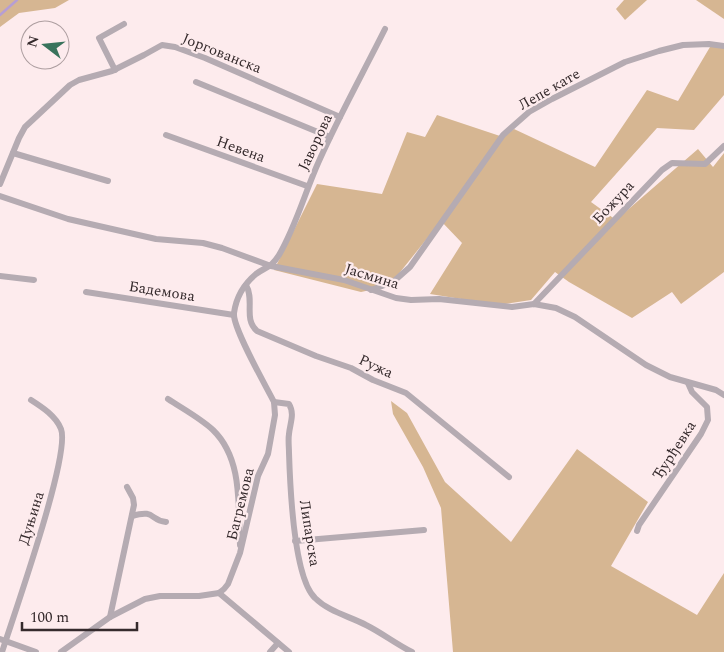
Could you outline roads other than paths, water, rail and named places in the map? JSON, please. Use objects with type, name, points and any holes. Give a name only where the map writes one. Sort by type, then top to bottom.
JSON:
[{"type":"street","points":[[115,70],[99,38],[124,24]]},
{"type":"street","name":"Јаворова","points":[[271,266],[283,248],[330,137],[385,29]]},
{"type":"street","name":"Лепе кате","points":[[371,290],[393,282],[410,267],[503,135],[529,112],[625,62],[659,51],[683,46],[709,44],[724,46]]},
{"type":"street","name":"Јоргованска","points":[[0,184],[25,126],[70,85],[79,80],[115,70],[155,48],[167,45],[205,58],[340,116]]},
{"type":"street","points":[[196,82],[330,137]]},
{"type":"street","name":"Невена","points":[[166,135],[308,186]]},
{"type":"street","name":"Божура","points":[[534,304],[662,170],[672,163],[705,164],[724,146]]},
{"type":"street","points":[[13,153],[108,181]]},
{"type":"street","name":"Јасмина","points":[[0,196],[26,206],[92,225],[156,239],[203,243],[271,266],[344,280],[396,298],[411,300],[439,299],[512,307],[534,304],[548,306],[565,311],[603,335],[636,360],[688,383],[716,390],[724,395]]},
{"type":"street","points":[[234,315],[237,301],[246,285],[258,273],[271,266]]},
{"type":"street","points":[[0,276],[34,280]]},
{"type":"street","name":"Ружа","points":[[246,285],[250,293],[251,323],[257,331],[316,356],[351,368],[373,380],[406,393],[509,477]]},
{"type":"street","name":"Бадемова","points":[[86,292],[234,315]]},
{"type":"street","name":"Багремова","points":[[219,593],[228,584],[240,554],[258,476],[268,454],[275,415],[274,402],[239,330],[234,315]]},
{"type":"street","name":"Ђурђевка","points":[[637,531],[639,525],[701,434],[708,420],[707,407],[692,392],[688,383]]},
{"type":"street","points":[[716,390],[724,385]]},
{"type":"street","points":[[168,399],[202,421],[214,432],[232,458],[237,486],[240,554]]},
{"type":"street","name":"Дуњина","points":[[2,652],[3,640],[53,490],[63,443],[62,429],[56,420],[32,400]]},
{"type":"street","name":"Липарска","points":[[274,402],[289,404],[292,409],[289,455],[295,541],[306,583],[313,597],[336,612],[366,625],[412,652]]},
{"type":"street","points":[[110,617],[134,505],[133,498],[127,487]]},
{"type":"street","points":[[132,516],[144,512],[166,522]]},
{"type":"street","points":[[295,541],[424,530]]},
{"type":"street","points":[[61,652],[110,617],[145,600],[160,596],[199,596],[219,593],[289,652]]},
{"type":"street","points":[[3,640],[36,652]]},
{"type":"street","points":[[270,652],[278,643]]},
{"type":"waterway","points":[[0,15],[17,0]]}]
